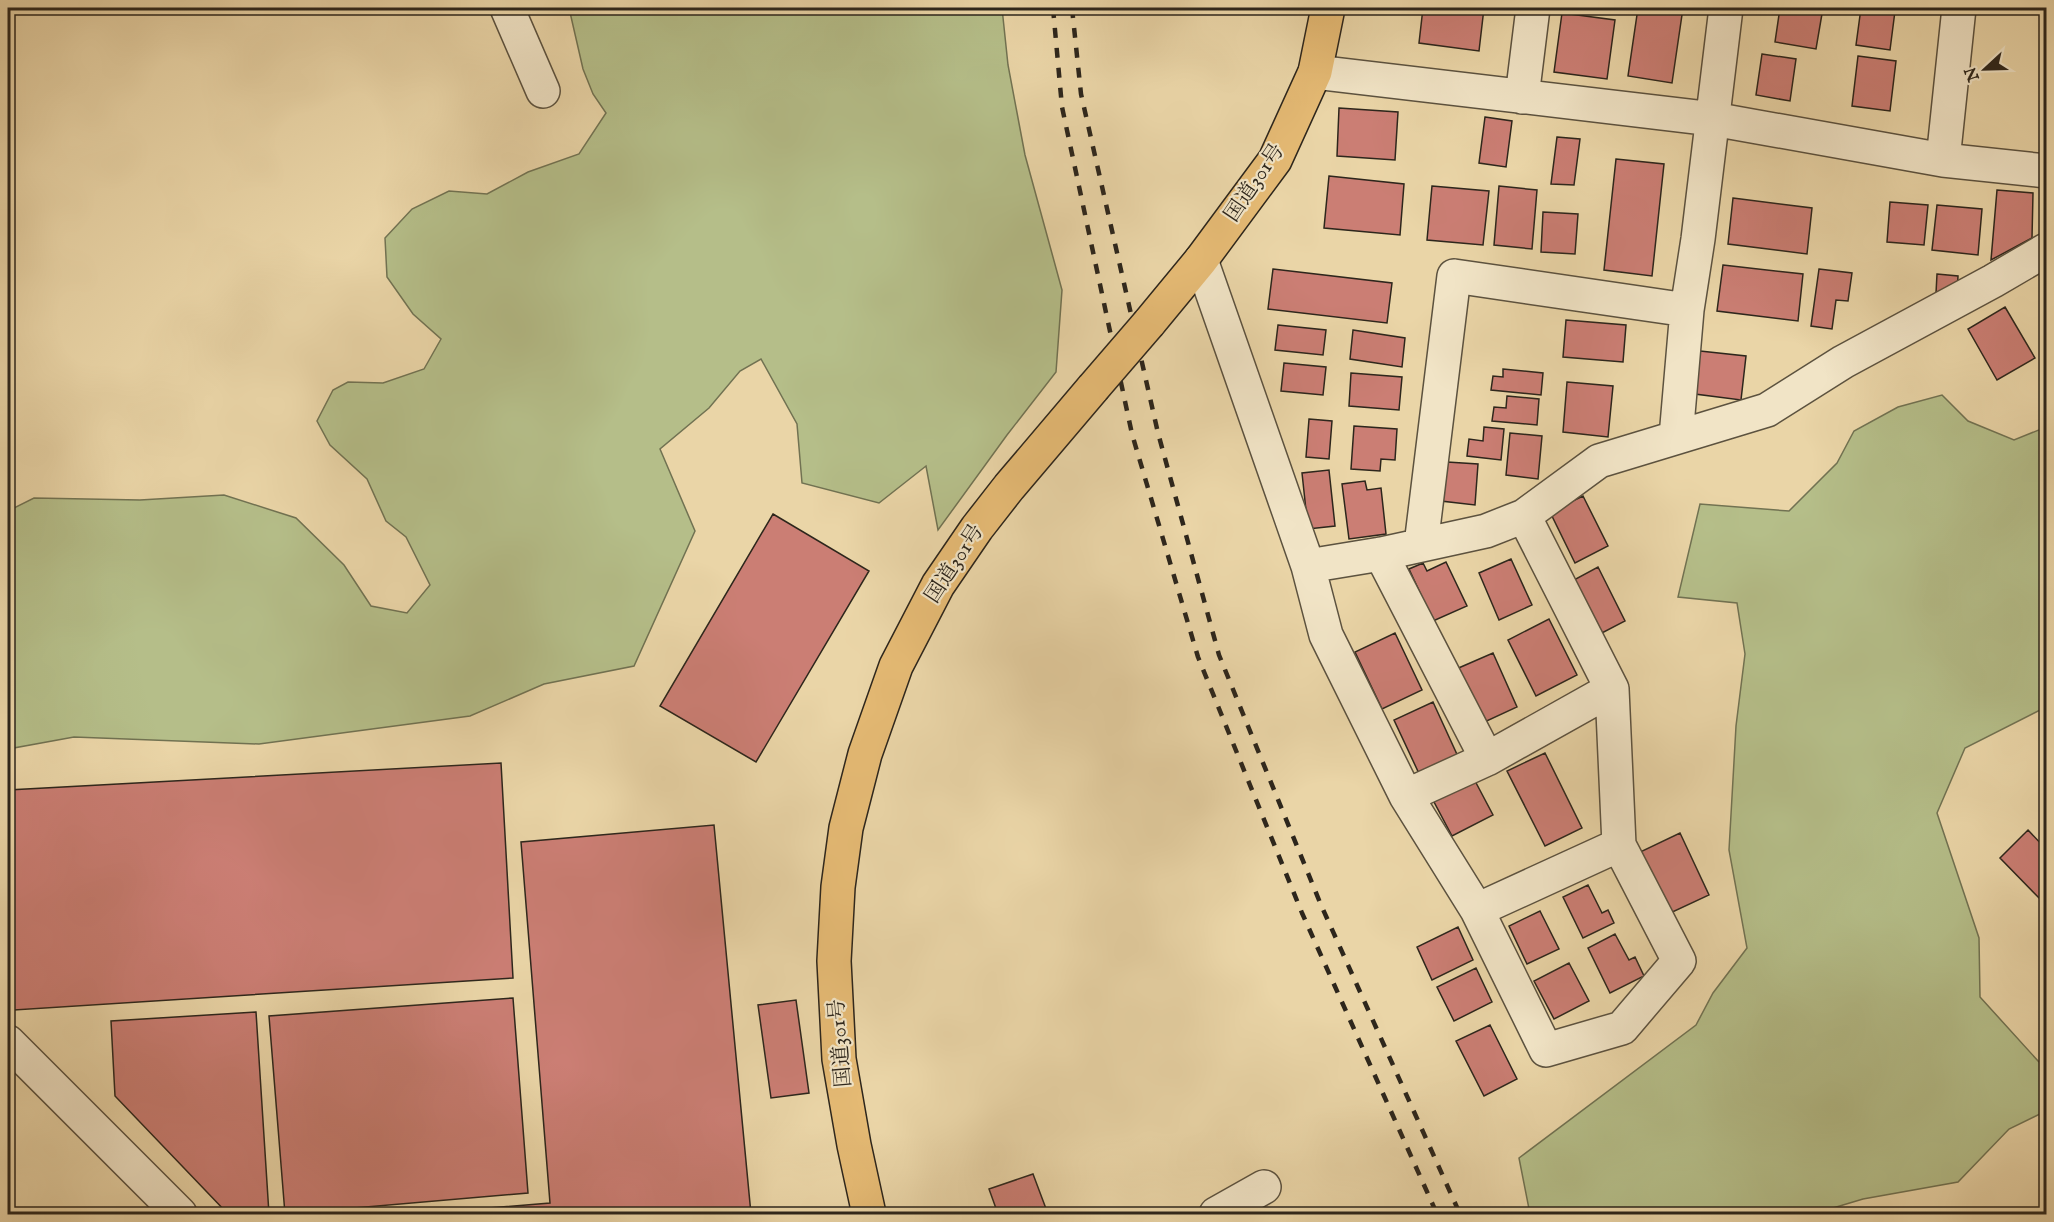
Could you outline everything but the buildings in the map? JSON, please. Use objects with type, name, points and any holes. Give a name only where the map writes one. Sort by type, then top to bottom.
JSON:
[{"type":"highway","name":"国道301号","points":[[869,1215],[839,1059],[834,960],[838,887],[846,828],[862,765],[896,666],[938,585],[977,528],[1201,260],[1275,160],[1315,72],[1328,8]]},
{"type":"street","points":[[507,8],[543,91]]},
{"type":"street","points":[[1522,97],[1533,8]]},
{"type":"street","points":[[1676,437],[1687,310],[1726,8]]},
{"type":"street","points":[[1943,160],[1959,8]]},
{"type":"street","points":[[1315,72],[1713,119],[1943,160],[2046,171]]},
{"type":"street","points":[[1308,567],[1486,531],[1524,516],[1599,461],[1767,410],[1843,362],[2046,250]]},
{"type":"street","points":[[1201,260],[1308,567],[1326,634],[1406,796],[1478,910],[1546,1050],[1622,1028],[1679,961],[1619,845],[1612,689],[1524,516]]},
{"type":"street","points":[[1421,545],[1454,276],[1687,310]]},
{"type":"street","points":[[1381,554],[1487,759]]},
{"type":"street","points":[[1406,796],[1487,759],[1612,689]]},
{"type":"street","points":[[1478,910],[1619,845]]},
{"type":"street","points":[[8,1042],[180,1215]]},
{"type":"street","points":[[1216,1215],[1264,1186]]},
{"type":"green space","points":[[569,8],[1002,8],[1008,65],[1025,155],[1062,290],[1056,372],[938,530],[926,466],[879,503],[802,483],[797,424],[761,359],[740,371],[709,408],[660,449],[695,531],[634,666],[544,684],[470,716],[259,744],[74,737],[8,749],[8,511],[34,498],[140,500],[224,495],[296,518],[344,565],[371,606],[407,613],[430,585],[406,537],[386,521],[367,479],[330,445],[317,421],[333,390],[348,382],[383,383],[424,369],[441,339],[413,314],[387,277],[385,238],[412,209],[449,191],[487,194],[528,172],[579,154],[606,113],[593,94],[583,69]]},
{"type":"green space","points":[[1942,395],[1968,421],[2014,440],[2046,427],[2046,707],[1965,748],[1937,813],[1979,938],[1980,997],[2039,1062],[2046,1063],[2046,1111],[2009,1129],[1958,1182],[1863,1199],[1813,1214],[1530,1214],[1519,1158],[1696,1025],[1713,993],[1747,948],[1729,850],[1736,726],[1745,654],[1737,603],[1678,597],[1700,504],[1789,511],[1837,463],[1854,431],[1898,407]]},
{"type":"railway","points":[[1053,8],[1062,107],[1132,434],[1198,657],[1302,913],[1437,1214]]},
{"type":"railway","points":[[1072,8],[1081,94],[1158,433],[1219,655],[1321,905],[1460,1214]]}]
